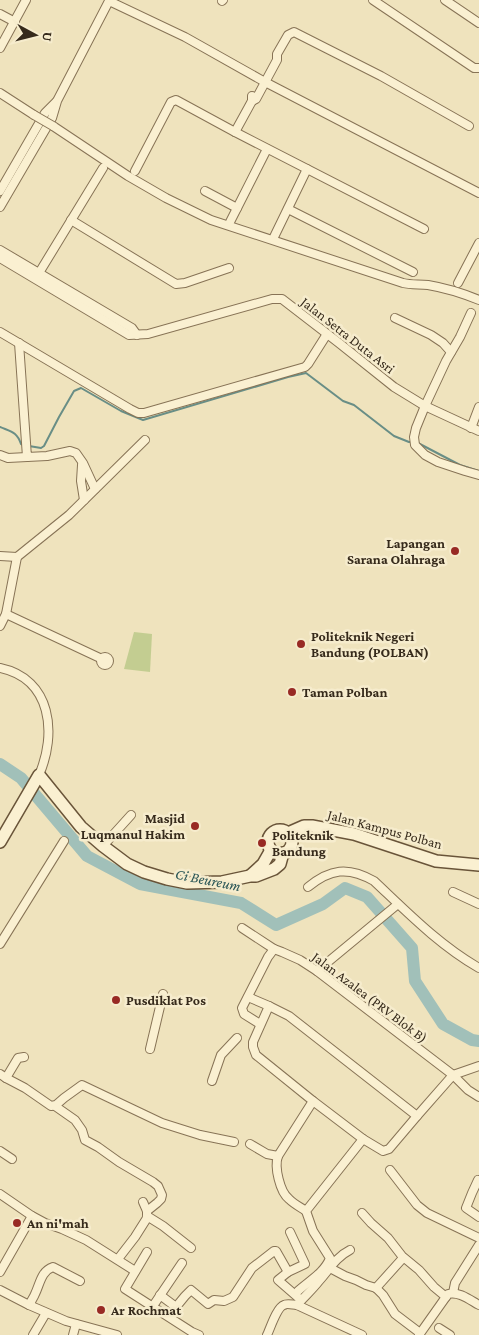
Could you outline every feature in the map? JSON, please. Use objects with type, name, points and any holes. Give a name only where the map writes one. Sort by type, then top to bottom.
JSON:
[{"type":"street","points":[[0,48],[26,0]]},
{"type":"street","points":[[0,207],[37,136],[45,114],[57,101],[109,0],[185,37],[263,80],[479,192]]},
{"type":"street","points":[[373,0],[474,68],[479,68]]},
{"type":"street","points":[[450,1],[479,23]]},
{"type":"street","points":[[0,14],[15,22]]},
{"type":"street","points":[[235,132],[252,101],[252,96],[277,60],[277,54],[288,35],[294,32],[381,76],[469,126]]},
{"type":"street","points":[[0,93],[128,176],[166,198],[212,220],[403,283],[410,285],[425,284],[456,291],[479,300]]},
{"type":"street","points":[[134,170],[173,100],[176,100],[424,229]]},
{"type":"street","points":[[0,191],[37,136]]},
{"type":"street","points":[[230,222],[267,149]]},
{"type":"street","points":[[39,273],[104,168]]},
{"type":"street","points":[[274,237],[308,169]]},
{"type":"street","points":[[205,192],[237,208]]},
{"type":"street","points":[[288,209],[413,272]]},
{"type":"street","points":[[71,220],[176,284],[185,283],[229,268]]},
{"type":"street","points":[[458,283],[479,243]]},
{"type":"street","name":"Jalan Setra Duta Asri","points":[[0,250],[19,266],[92,308],[132,328],[137,335],[148,334],[272,300],[285,300],[394,387],[424,406],[479,431]]},
{"type":"street","name":"Jalan Setra Duta Asri","points":[[0,258],[39,273],[54,286]]},
{"type":"street","points":[[471,313],[424,406],[414,438],[415,445],[425,456],[479,475]]},
{"type":"street","points":[[394,318],[431,335],[443,343],[451,352]]},
{"type":"street","points":[[0,332],[130,409],[144,413],[305,367],[327,334]]},
{"type":"street","points":[[19,343],[27,457]]},
{"type":"street","points":[[470,428],[479,407]]},
{"type":"street","points":[[0,626],[6,614],[17,557],[69,515],[145,440]]},
{"type":"street","points":[[0,455],[8,458],[47,456],[70,451],[76,453],[83,463],[95,489]]},
{"type":"street","points":[[83,463],[81,481],[84,500]]},
{"type":"street","points":[[0,556],[17,557]]},
{"type":"street","points":[[6,614],[102,659]]},
{"type":"street","points":[[0,668],[21,674],[34,688],[43,699],[49,721],[49,735],[45,758],[37,779],[0,842]]},
{"type":"street","points":[[37,779],[81,827],[103,846],[127,864],[144,872],[167,879],[187,883],[222,882],[256,876],[274,869],[280,864],[284,853],[291,847],[290,837],[280,829],[273,831],[271,834],[268,840],[269,847],[279,854],[284,853]]},
{"type":"street","points":[[103,846],[131,815]]},
{"type":"street","name":"Jalan Kampus Polban","points":[[290,837],[304,826],[312,826],[354,834],[436,861],[479,865]]},
{"type":"street","points":[[0,944],[64,841]]},
{"type":"street","points":[[250,876],[263,864],[271,850]]},
{"type":"street","points":[[308,887],[319,878],[330,873],[342,871],[366,877],[374,881],[435,937],[462,958],[479,968]]},
{"type":"street","points":[[453,892],[479,904]]},
{"type":"street","points":[[317,971],[398,904]]},
{"type":"street","name":"Jalan Azalea (PRV Blok B)","points":[[242,928],[274,949],[300,960],[317,971],[479,1097]]},
{"type":"street","points":[[260,1024],[244,1014],[242,1008],[274,949]]},
{"type":"street","points":[[150,1049],[163,994]]},
{"type":"street","points":[[248,997],[289,1016],[417,1116]]},
{"type":"street","points":[[269,1006],[253,1042],[256,1055],[313,1102],[363,1139],[383,1151],[388,1150],[453,1075],[479,1066]]},
{"type":"street","points":[[212,1081],[221,1055],[237,1038]]},
{"type":"street","points":[[24,1057],[18,1058],[3,1076],[25,1088],[43,1102],[55,1106],[75,1120],[82,1130],[85,1140],[158,1186],[162,1199],[147,1214],[135,1236],[118,1259]]},
{"type":"street","points":[[55,1106],[82,1085],[162,1123],[234,1142]]},
{"type":"street","points":[[298,1291],[328,1264],[330,1258],[317,1240],[306,1211],[288,1199],[284,1194],[276,1161],[313,1102]]},
{"type":"street","points":[[306,1211],[363,1139]]},
{"type":"street","points":[[250,1144],[267,1154],[278,1156]]},
{"type":"street","points":[[0,1151],[12,1159]]},
{"type":"street","points":[[390,1170],[417,1205],[427,1213],[479,1238]]},
{"type":"street","points":[[478,1180],[466,1208],[479,1217]]},
{"type":"street","points":[[0,1194],[32,1216],[76,1235],[135,1271]]},
{"type":"street","points":[[143,1202],[147,1214],[191,1248]]},
{"type":"street","points":[[362,1213],[388,1238],[403,1258],[419,1270],[434,1287],[449,1295],[459,1294],[479,1305]]},
{"type":"street","points":[[0,1272],[32,1216]]},
{"type":"street","points":[[290,1232],[304,1264],[288,1272],[278,1280],[299,1303],[362,1335]]},
{"type":"street","points":[[330,1268],[376,1288],[383,1295],[394,1314],[420,1334],[449,1295],[479,1246]]},
{"type":"street","points":[[268,1335],[280,1307],[286,1304],[299,1303],[330,1268],[332,1263],[350,1250]]},
{"type":"street","points":[[160,1295],[175,1306],[191,1290],[208,1304],[214,1300],[224,1301],[234,1297],[252,1268],[274,1251],[276,1251],[288,1272]]},
{"type":"street","points":[[147,1252],[125,1289],[199,1335]]},
{"type":"street","points":[[376,1288],[403,1258]]},
{"type":"street","points":[[153,1306],[182,1263]]},
{"type":"street","points":[[29,1304],[43,1275],[48,1269],[53,1267],[80,1281]]},
{"type":"street","points":[[0,1290],[46,1313],[76,1324],[83,1324],[99,1333],[117,1335]]},
{"type":"street","points":[[33,1335],[46,1313]]},
{"type":"street","points":[[73,1335],[76,1324]]},
{"type":"street","points":[[439,1328],[450,1335]]},
{"type":"green space","points":[[134,632],[152,634],[150,672],[124,669]]},
{"type":"waterway","points":[[29,446],[41,448],[44,446],[74,391],[81,388],[121,411],[143,420],[306,373],[343,401],[354,405],[394,436],[413,442]]},
{"type":"waterway","points":[[0,427],[13,433],[18,437],[21,444],[24,445]]},
{"type":"waterway","points":[[418,443],[460,465],[479,471]]},
{"type":"waterway","name":"Ci Beureum","points":[[0,764],[21,778],[87,856],[140,884],[241,903],[276,925],[323,904],[345,888],[367,897],[412,948],[415,981],[443,1024],[472,1040],[479,1041]]},
{"type":"place","name":"Lapangan Sarana Olahraga","points":[[455,551]]},
{"type":"place","name":"Politeknik Negeri Bandung (POLBAN)","points":[[301,644]]},
{"type":"place","name":"Taman Polban","points":[[292,692]]},
{"type":"place","name":"Masjid Luqmanul Hakim","points":[[195,826]]},
{"type":"place","name":"Politeknik Bandung","points":[[262,843]]},
{"type":"place","name":"Pusdiklat Pos","points":[[116,1000]]},
{"type":"place","name":"An ni'mah","points":[[17,1223]]},
{"type":"place","name":"Ar Rochmat","points":[[101,1310]]}]
